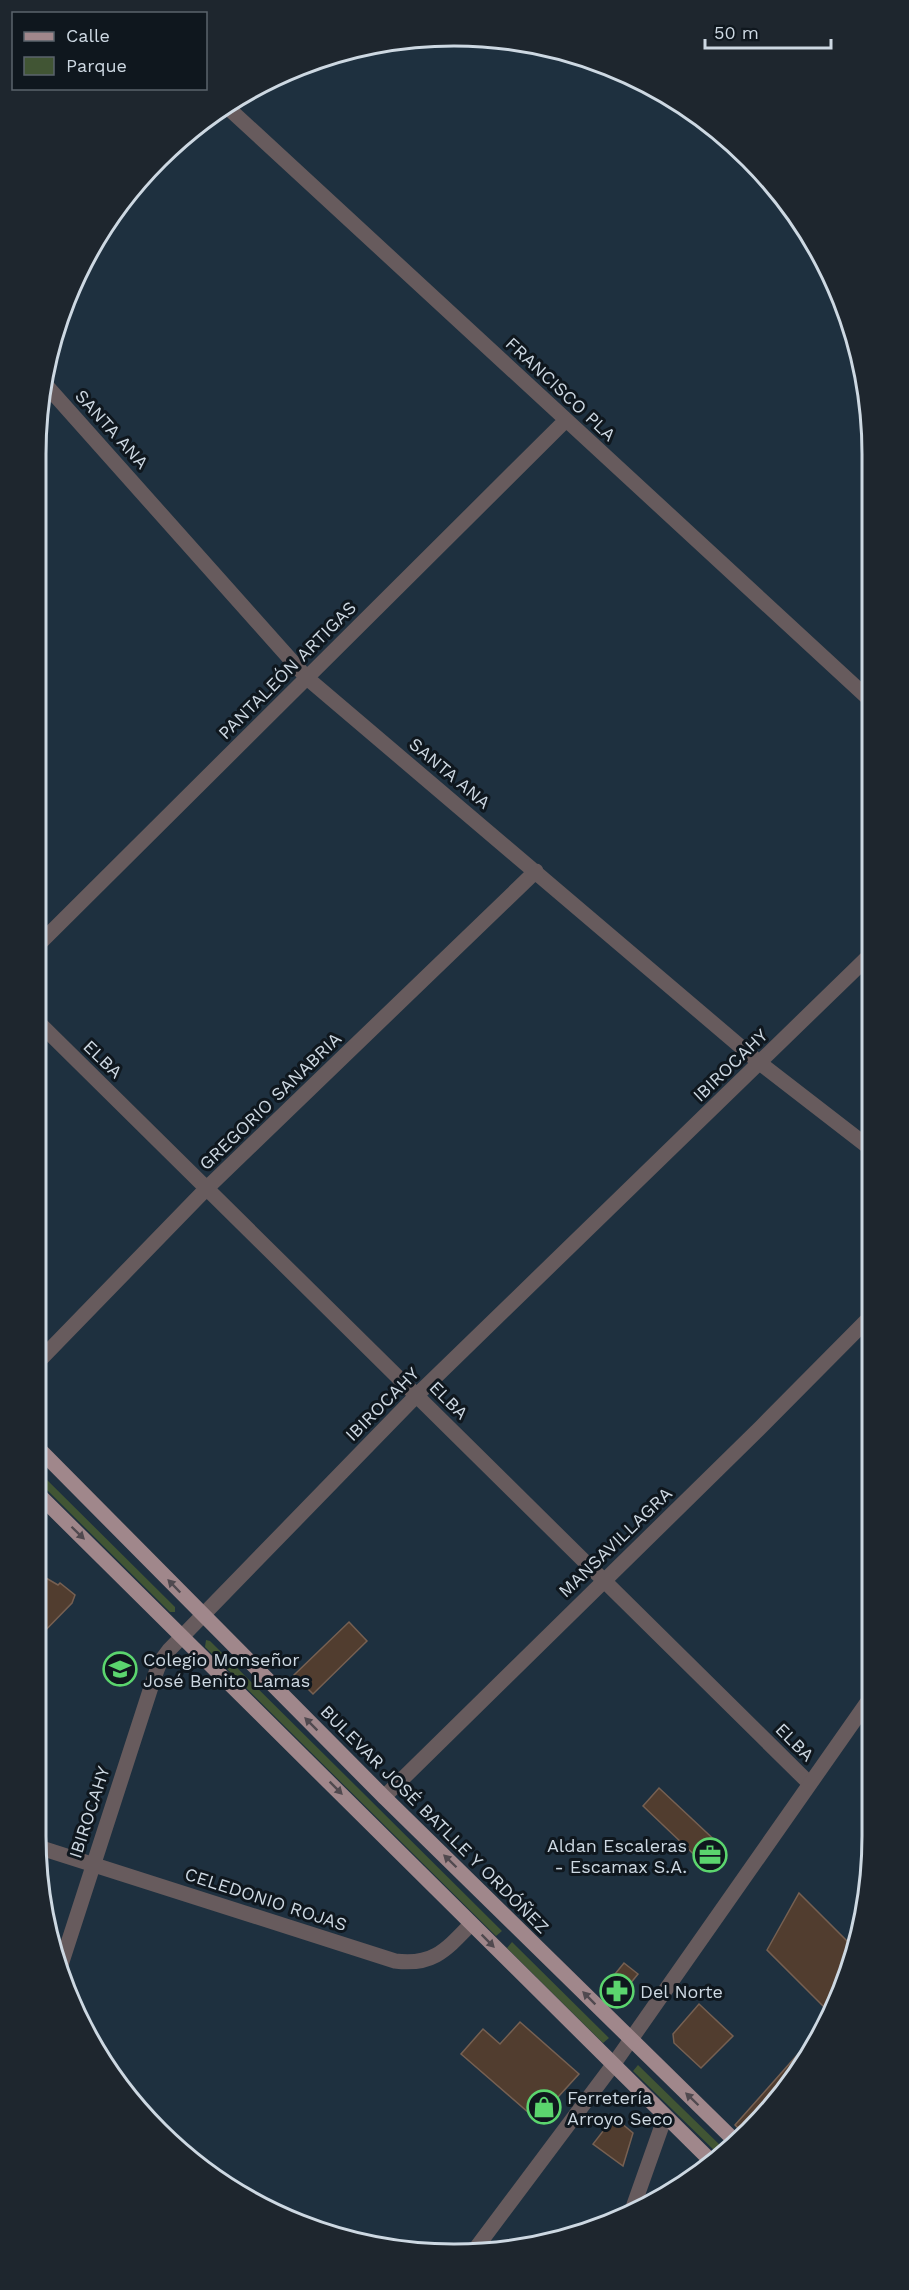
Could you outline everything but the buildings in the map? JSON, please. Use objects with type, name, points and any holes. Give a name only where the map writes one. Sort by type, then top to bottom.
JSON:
[{"type":"main road","name":"BULEVAR JOSÉ BATLLE Y ORDÓÑEZ","points":[[46,1456],[384,1797],[731,2136]]},
{"type":"main road","points":[[46,1502],[184,1636],[706,2156]]},
{"type":"street","name":"FRANCISCO PLA","points":[[233,112],[862,693]]},
{"type":"street","name":"SANTA ANA","points":[[51,391],[307,678],[761,1064],[862,1142]]},
{"type":"street","name":"PANTALEÓN ARTIGAS","points":[[46,937],[566,420]]},
{"type":"street","name":"GREGORIO SANABRIA","points":[[46,1354],[207,1188],[536,871]]},
{"type":"street","name":"IBIROCAHY","points":[[64,1955],[160,1662],[417,1395],[761,1064],[862,963]]},
{"type":"street","name":"ELBA","points":[[46,1030],[809,1783]]},
{"type":"street","name":"MANSAVILLAGRA","points":[[384,1797],[862,1325]]},
{"type":"street","points":[[480,2243],[613,2065],[862,1709]]},
{"type":"street","name":"CELEDONIO ROJAS","points":[[47,1850],[395,1961],[416,1964],[427,1961],[442,1952],[471,1924]]},
{"type":"street","points":[[635,2201],[665,2117]]},
{"type":"green space","points":[[46,1479],[175,1607],[175,1612],[170,1612],[46,1489]]},
{"type":"green space","points":[[206,1640],[210,1641],[502,1931],[496,1936],[205,1647]]},
{"type":"green space","points":[[512,1942],[609,2038],[603,2043],[507,1948]]},
{"type":"green space","points":[[638,2065],[720,2145],[714,2150],[633,2071]]},
{"type":"place","name":"Colegio Monseñor José Benito Lamas","points":[[120,1669]]},
{"type":"place","name":"Aldan Escaleras - Escamax S.A.","points":[[710,1855]]},
{"type":"place","name":"Del Norte","points":[[617,1991]]},
{"type":"place","name":"Ferretería Arroyo Seco","points":[[544,2107]]}]
